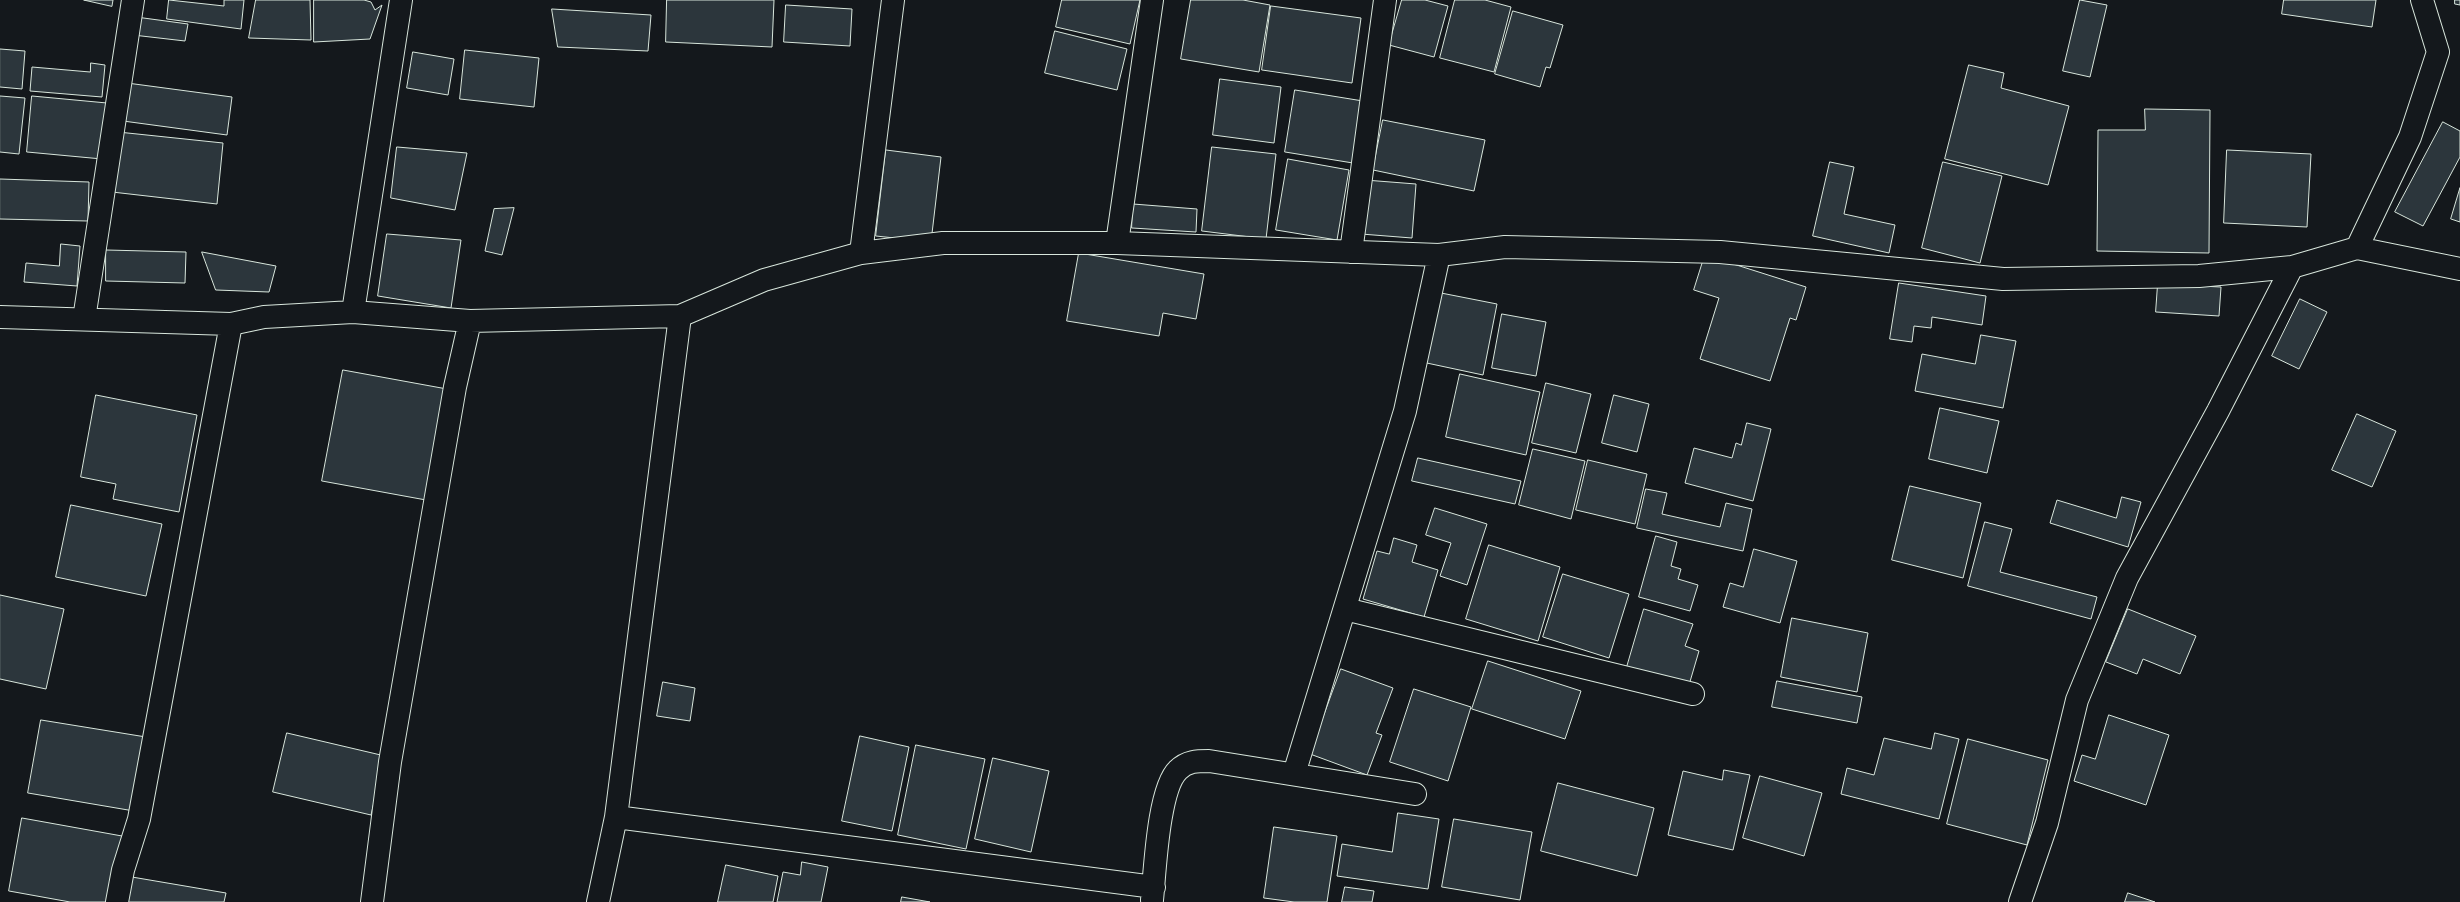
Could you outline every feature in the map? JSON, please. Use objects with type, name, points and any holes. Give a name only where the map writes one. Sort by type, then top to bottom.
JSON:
[{"type":"street","points":[[84,319],[133,0]]},
{"type":"street","points":[[353,312],[401,0]]},
{"type":"street","points":[[860,253],[893,0]]},
{"type":"street","points":[[1117,243],[1152,0]]},
{"type":"street","points":[[1351,252],[1385,0]]},
{"type":"street","points":[[2357,248],[2410,137],[2438,52],[2422,0]]},
{"type":"street","points":[[0,317],[231,324],[264,317],[353,312],[470,321],[680,316],[764,280],[860,253],[943,243],[1117,243],[1439,255],[1505,247],[1720,252],[2003,279],[2199,276],[2292,267],[2357,248],[2460,269]]},
{"type":"street","points":[[1294,774],[1405,411],[1439,255]]},
{"type":"street","points":[[2020,902],[2047,822],[2077,700],[2127,578],[2218,411],[2292,267]]},
{"type":"street","points":[[598,902],[616,817],[680,316]]},
{"type":"street","points":[[372,902],[391,754],[455,387],[470,321]]},
{"type":"street","points":[[117,902],[123,870],[139,819],[231,324]]},
{"type":"street","points":[[1345,609],[1693,694]]},
{"type":"street","points":[[616,817],[1153,894],[1164,800],[1178,771],[1193,761],[1209,761],[1415,794]]},
{"type":"building","points":[[84,0],[113,0],[112,6]]},
{"type":"building","points":[[169,0],[224,6],[224,0],[244,0],[241,29],[167,19]]},
{"type":"building","points":[[256,0],[310,0],[311,40],[249,38]]},
{"type":"building","points":[[314,0],[364,0],[371,2],[375,10],[382,5],[370,39],[314,42]]},
{"type":"building","points":[[667,0],[774,0],[772,47],[666,42]]},
{"type":"building","points":[[1062,0],[1140,0],[1130,44],[1056,27]]},
{"type":"building","points":[[1191,0],[1243,0],[1270,5],[1259,72],[1181,59]]},
{"type":"building","points":[[1402,0],[1425,0],[1448,6],[1434,57],[1389,45]]},
{"type":"building","points":[[1455,0],[1485,0],[1511,7],[1494,72],[1440,58]]},
{"type":"building","points":[[2080,0],[2107,5],[2090,77],[2063,71]]},
{"type":"building","points":[[2284,0],[2376,0],[2372,27],[2282,14]]},
{"type":"building","points":[[2455,0],[2460,0],[2460,5],[2455,4]]},
{"type":"building","points":[[786,5],[852,9],[850,46],[784,42]]},
{"type":"building","points":[[1271,6],[1361,18],[1352,83],[1262,70]]},
{"type":"building","points":[[552,9],[651,15],[648,51],[558,47]]},
{"type":"building","points":[[1513,11],[1563,25],[1550,68],[1546,67],[1540,87],[1495,74]]},
{"type":"building","points":[[136,17],[188,24],[185,41],[133,35]]},
{"type":"building","points":[[1055,31],[1127,49],[1117,90],[1045,73]]},
{"type":"building","points":[[0,49],[25,51],[22,89],[0,87]]},
{"type":"building","points":[[465,50],[539,58],[534,107],[460,99]]},
{"type":"building","points":[[413,52],[454,59],[448,95],[407,88]]},
{"type":"building","points":[[91,63],[105,65],[102,97],[30,91],[32,67],[90,72]]},
{"type":"building","points":[[1969,65],[2004,73],[2001,88],[2069,106],[2048,185],[1945,159]]},
{"type":"building","points":[[1220,79],[1281,87],[1274,143],[1213,135]]},
{"type":"building","points":[[127,83],[232,97],[227,135],[123,121]]},
{"type":"building","points":[[1295,90],[1363,101],[1353,163],[1285,152]]},
{"type":"building","points":[[0,96],[25,98],[19,154],[0,152]]},
{"type":"building","points":[[32,96],[107,103],[102,159],[27,152]]},
{"type":"building","points":[[2145,109],[2210,110],[2209,253],[2097,251],[2098,130],[2145,130]]},
{"type":"building","points":[[1383,120],[1485,140],[1474,191],[1373,170]]},
{"type":"building","points":[[2443,122],[2460,131],[2460,157],[2423,226],[2395,212]]},
{"type":"building","points":[[118,132],[223,143],[217,204],[112,192]]},
{"type":"building","points":[[397,147],[467,153],[455,210],[391,198]]},
{"type":"building","points":[[1212,147],[1276,154],[1266,239],[1202,231]]},
{"type":"building","points":[[886,150],[941,157],[931,242],[876,236]]},
{"type":"building","points":[[2227,150],[2311,154],[2307,227],[2224,223]]},
{"type":"building","points":[[1288,159],[1349,170],[1337,240],[1276,230]]},
{"type":"building","points":[[1830,162],[1854,167],[1844,214],[1895,225],[1889,253],[1813,236]]},
{"type":"building","points":[[1943,162],[2002,176],[1980,263],[1922,248]]},
{"type":"building","points":[[0,179],[89,182],[88,221],[0,219]]},
{"type":"building","points":[[1365,180],[1416,184],[1412,238],[1361,234]]},
{"type":"building","points":[[2460,188],[2460,222],[2451,219]]},
{"type":"building","points":[[1133,204],[1197,209],[1196,232],[1132,228]]},
{"type":"building","points":[[514,208],[502,255],[485,251],[494,209]]},
{"type":"building","points":[[387,234],[461,240],[451,308],[378,296]]},
{"type":"building","points":[[61,244],[80,246],[77,286],[24,282],[26,263],[59,266]]},
{"type":"building","points":[[106,250],[186,252],[185,283],[106,281]]},
{"type":"building","points":[[202,252],[276,266],[269,292],[216,290]]},
{"type":"building","points":[[1079,253],[1204,274],[1196,319],[1163,313],[1159,336],[1067,321]]},
{"type":"building","points":[[1705,255],[1806,287],[1796,320],[1790,318],[1770,381],[1700,359],[1719,298],[1694,290]]},
{"type":"building","points":[[1899,283],[1986,296],[1982,325],[1932,317],[1931,328],[1914,326],[1912,342],[1890,339]]},
{"type":"building","points":[[2158,284],[2221,287],[2219,316],[2156,312]]},
{"type":"building","points":[[1436,292],[1497,304],[1483,375],[1422,362]]},
{"type":"building","points":[[2300,299],[2327,312],[2299,369],[2272,356]]},
{"type":"building","points":[[1502,314],[1546,322],[1536,376],[1492,368]]},
{"type":"building","points":[[1981,335],[2016,341],[2003,408],[1915,391],[1922,354],[1975,364]]},
{"type":"building","points":[[343,370],[447,389],[426,500],[322,481]]},
{"type":"building","points":[[1460,374],[1540,392],[1526,455],[1446,437]]},
{"type":"building","points":[[1546,383],[1591,394],[1576,453],[1532,443]]},
{"type":"building","points":[[96,395],[197,415],[179,512],[113,499],[116,484],[81,477]]},
{"type":"building","points":[[1614,395],[1649,404],[1637,452],[1602,443]]},
{"type":"building","points":[[1940,408],[1999,421],[1987,473],[1929,459]]},
{"type":"building","points":[[2357,414],[2396,431],[2372,487],[2332,470]]},
{"type":"building","points":[[1747,423],[1771,429],[1753,501],[1685,483],[1694,448],[1732,458],[1736,443],[1741,445]]},
{"type":"building","points":[[1533,449],[1585,461],[1571,519],[1519,505]]},
{"type":"building","points":[[1418,458],[1521,481],[1515,504],[1412,481]]},
{"type":"building","points":[[1588,460],[1647,474],[1635,524],[1576,510]]},
{"type":"building","points":[[1910,486],[1981,503],[1963,578],[1892,560]]},
{"type":"building","points":[[1646,489],[1667,493],[1662,514],[1720,527],[1726,503],[1752,509],[1743,551],[1637,528]]},
{"type":"building","points":[[2122,497],[2141,502],[2128,547],[2050,523],[2057,500],[2116,518]]},
{"type":"building","points":[[71,505],[162,524],[146,596],[56,577]]},
{"type":"building","points":[[1435,508],[1487,524],[1467,585],[1440,576],[1451,543],[1426,535]]},
{"type":"building","points":[[1985,522],[2012,529],[2000,572],[2097,597],[2091,619],[1968,586]]},
{"type":"building","points":[[1656,536],[1677,542],[1671,566],[1681,569],[1678,579],[1698,585],[1690,611],[1639,597]]},
{"type":"building","points":[[1394,538],[1417,545],[1412,562],[1438,570],[1424,617],[1363,599],[1377,551],[1389,554]]},
{"type":"building","points":[[1489,545],[1560,567],[1538,641],[1466,619]]},
{"type":"building","points":[[1754,549],[1797,561],[1780,623],[1723,607],[1730,583],[1743,587]]},
{"type":"building","points":[[1563,574],[1629,594],[1609,658],[1543,637]]},
{"type":"building","points":[[0,595],[64,609],[46,689],[0,679]]},
{"type":"building","points":[[1644,609],[1693,624],[1685,646],[1699,651],[1689,685],[1627,667]]},
{"type":"building","points":[[2128,609],[2196,636],[2180,674],[2143,659],[2137,674],[2106,662]]},
{"type":"building","points":[[1792,618],[1868,633],[1857,692],[1781,677]]},
{"type":"building","points":[[1488,661],[1581,691],[1565,739],[1472,709]]},
{"type":"building","points":[[1341,669],[1393,688],[1376,733],[1382,735],[1367,775],[1310,754]]},
{"type":"building","points":[[1777,681],[1862,697],[1857,723],[1772,707]]},
{"type":"building","points":[[663,682],[695,688],[690,721],[657,716]]},
{"type":"building","points":[[1414,689],[1471,707],[1448,781],[1390,762]]},
{"type":"building","points":[[2109,715],[2169,735],[2146,805],[2074,781],[2082,755],[2095,759]]},
{"type":"building","points":[[41,720],[146,737],[134,811],[28,793]]},
{"type":"building","points":[[287,733],[385,756],[371,815],[273,792]]},
{"type":"building","points":[[1935,733],[1959,739],[1939,819],[1841,794],[1847,768],[1874,775],[1884,738],[1931,749]]},
{"type":"building","points":[[860,736],[909,747],[892,831],[842,821]]},
{"type":"building","points":[[1968,739],[2048,760],[2027,845],[1947,824]]},
{"type":"building","points":[[916,745],[985,759],[966,849],[898,835]]},
{"type":"building","points":[[993,758],[1049,771],[1031,852],[975,839]]},
{"type":"building","points":[[1724,770],[1750,775],[1733,850],[1668,835],[1683,771],[1722,780]]},
{"type":"building","points":[[1760,776],[1822,793],[1804,856],[1743,838]]},
{"type":"building","points":[[1558,783],[1654,808],[1637,876],[1541,851]]},
{"type":"building","points":[[1398,813],[1439,819],[1428,889],[1337,876],[1342,844],[1392,852]]},
{"type":"building","points":[[22,818],[122,836],[110,902],[70,902],[9,891]]},
{"type":"building","points":[[1454,819],[1532,832],[1520,900],[1442,887]]},
{"type":"building","points":[[1274,827],[1337,836],[1327,902],[1294,902],[1264,898]]},
{"type":"building","points":[[802,862],[828,867],[821,902],[777,902],[783,872],[800,875]]},
{"type":"building","points":[[726,865],[778,876],[773,902],[718,902]]},
{"type":"building","points":[[126,876],[226,893],[224,902],[122,902]]},
{"type":"building","points":[[1345,887],[1374,891],[1372,902],[1342,902]]},
{"type":"building","points":[[2128,893],[2155,902],[2125,902]]},
{"type":"building","points":[[902,897],[930,902],[901,902]]}]
